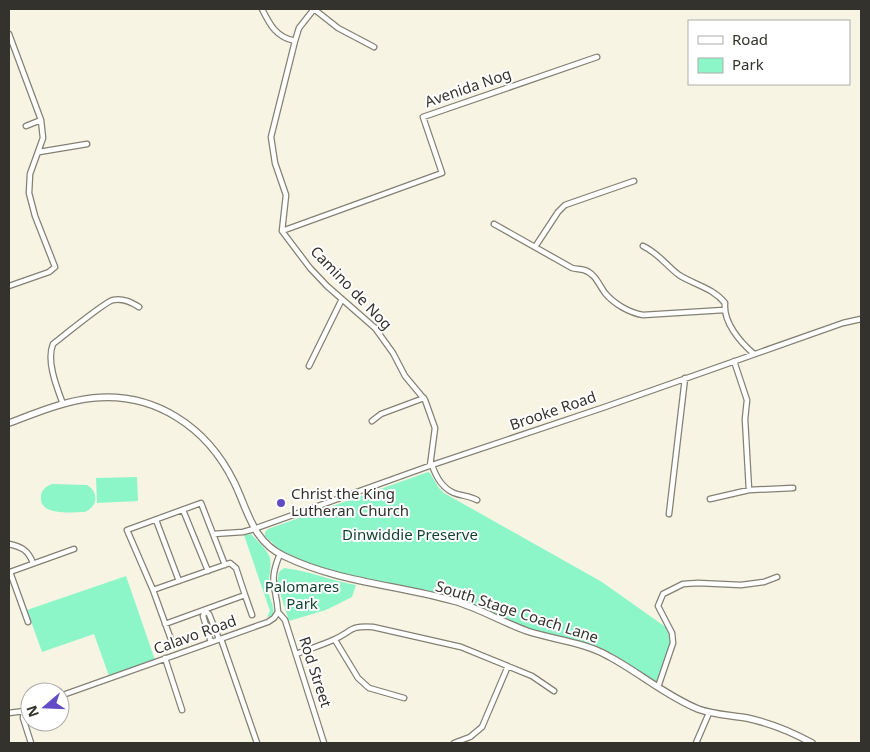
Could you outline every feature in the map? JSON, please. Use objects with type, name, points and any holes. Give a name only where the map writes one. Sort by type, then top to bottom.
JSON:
[{"type":"main road","name":"South Stage Coach Lane","points":[[9,423],[63,404],[91,398],[123,398],[156,406],[177,416],[200,434],[216,452],[234,481],[254,529],[280,554],[329,573],[455,601],[520,628],[589,647],[609,656],[695,708],[709,713],[766,722],[810,743]]},
{"type":"street","points":[[262,9],[274,31],[280,36],[295,41]]},
{"type":"street","points":[[282,231],[286,195],[275,163],[271,137],[299,28],[314,9],[338,28],[374,47]]},
{"type":"street","points":[[9,34],[41,120],[44,138],[30,174],[29,193],[35,216],[55,267],[49,272],[9,286]]},
{"type":"street","points":[[9,55],[15,50]]},
{"type":"street","name":"Avenida Nog","points":[[282,231],[442,173],[423,118],[597,57]]},
{"type":"street","points":[[26,126],[41,120]]},
{"type":"street","points":[[39,152],[87,144]]},
{"type":"street","points":[[535,247],[558,212],[565,205],[634,181]]},
{"type":"street","points":[[494,224],[572,268],[590,273],[606,294],[635,314],[724,310]]},
{"type":"street","name":"Camino de Nog","points":[[282,231],[310,268],[375,328],[393,353],[404,376],[424,398],[435,428],[431,466]]},
{"type":"street","points":[[643,246],[656,254],[684,278],[718,294],[725,303],[724,310],[738,338],[754,354]]},
{"type":"street","points":[[309,366],[342,299]]},
{"type":"street","points":[[63,404],[52,372],[53,344],[108,301],[130,301],[139,307]]},
{"type":"street","name":"Brooke Road","points":[[213,534],[243,532],[254,529],[843,323],[861,319]]},
{"type":"street","points":[[734,361],[747,400],[745,419],[749,490]]},
{"type":"street","points":[[669,514],[685,378]]},
{"type":"street","points":[[372,421],[381,414],[424,398]]},
{"type":"street","points":[[431,466],[437,478],[446,488],[454,493],[477,500]]},
{"type":"street","points":[[710,499],[749,490],[793,488]]},
{"type":"street","points":[[172,645],[153,590],[127,530],[201,503],[225,564]]},
{"type":"street","points":[[183,510],[208,571]]},
{"type":"street","points":[[156,520],[179,581]]},
{"type":"street","points":[[9,544],[26,550],[33,563]]},
{"type":"street","points":[[28,622],[10,572],[74,549]]},
{"type":"street","points":[[278,612],[273,589],[273,576],[280,554]]},
{"type":"street","points":[[153,590],[230,563],[236,568],[252,615]]},
{"type":"street","points":[[658,687],[673,643],[672,633],[658,606],[663,594],[677,586],[688,583],[741,586],[764,582],[777,577]]},
{"type":"street","points":[[165,624],[246,595]]},
{"type":"street","points":[[205,611],[209,614],[220,639],[257,743]]},
{"type":"street","points":[[205,611],[203,616],[211,642]]},
{"type":"street","name":"Calavo Road","points":[[70,692],[268,622],[278,612]]},
{"type":"street","name":"Rod Street","points":[[278,612],[285,620],[324,743]]},
{"type":"street","points":[[296,654],[335,640],[350,629],[361,626],[373,627],[461,647],[532,676],[554,691]]},
{"type":"street","points":[[335,640],[358,678],[369,688],[404,698]]},
{"type":"street","points":[[165,658],[182,710]]},
{"type":"street","points":[[454,743],[470,737],[482,726],[508,666]]},
{"type":"street","points":[[696,743],[709,713]]},
{"type":"green space","name":"Dinwiddie Preserve","points":[[428,472],[444,493],[602,582],[667,628],[672,650],[657,682],[612,655],[590,645],[562,639],[451,599],[337,573],[292,558],[265,536],[265,532],[268,529]]},
{"type":"green space","points":[[137,477],[138,501],[97,503],[96,478]]},
{"type":"green space","points":[[52,484],[87,485],[94,491],[95,503],[85,512],[57,512],[50,510],[41,502],[41,495],[45,488]]},
{"type":"green space","points":[[251,534],[264,548],[270,558],[271,566],[268,589],[273,605],[273,615],[267,617],[270,611],[244,535]]},
{"type":"green space","name":"Palomares Park","points":[[284,568],[356,585],[352,597],[326,610],[289,621],[277,583],[279,572]]},
{"type":"green space","points":[[126,576],[155,660],[109,676],[94,634],[42,652],[27,610]]},
{"type":"place","name":"Christ the King Lutheran Church","points":[[281,503]]}]
